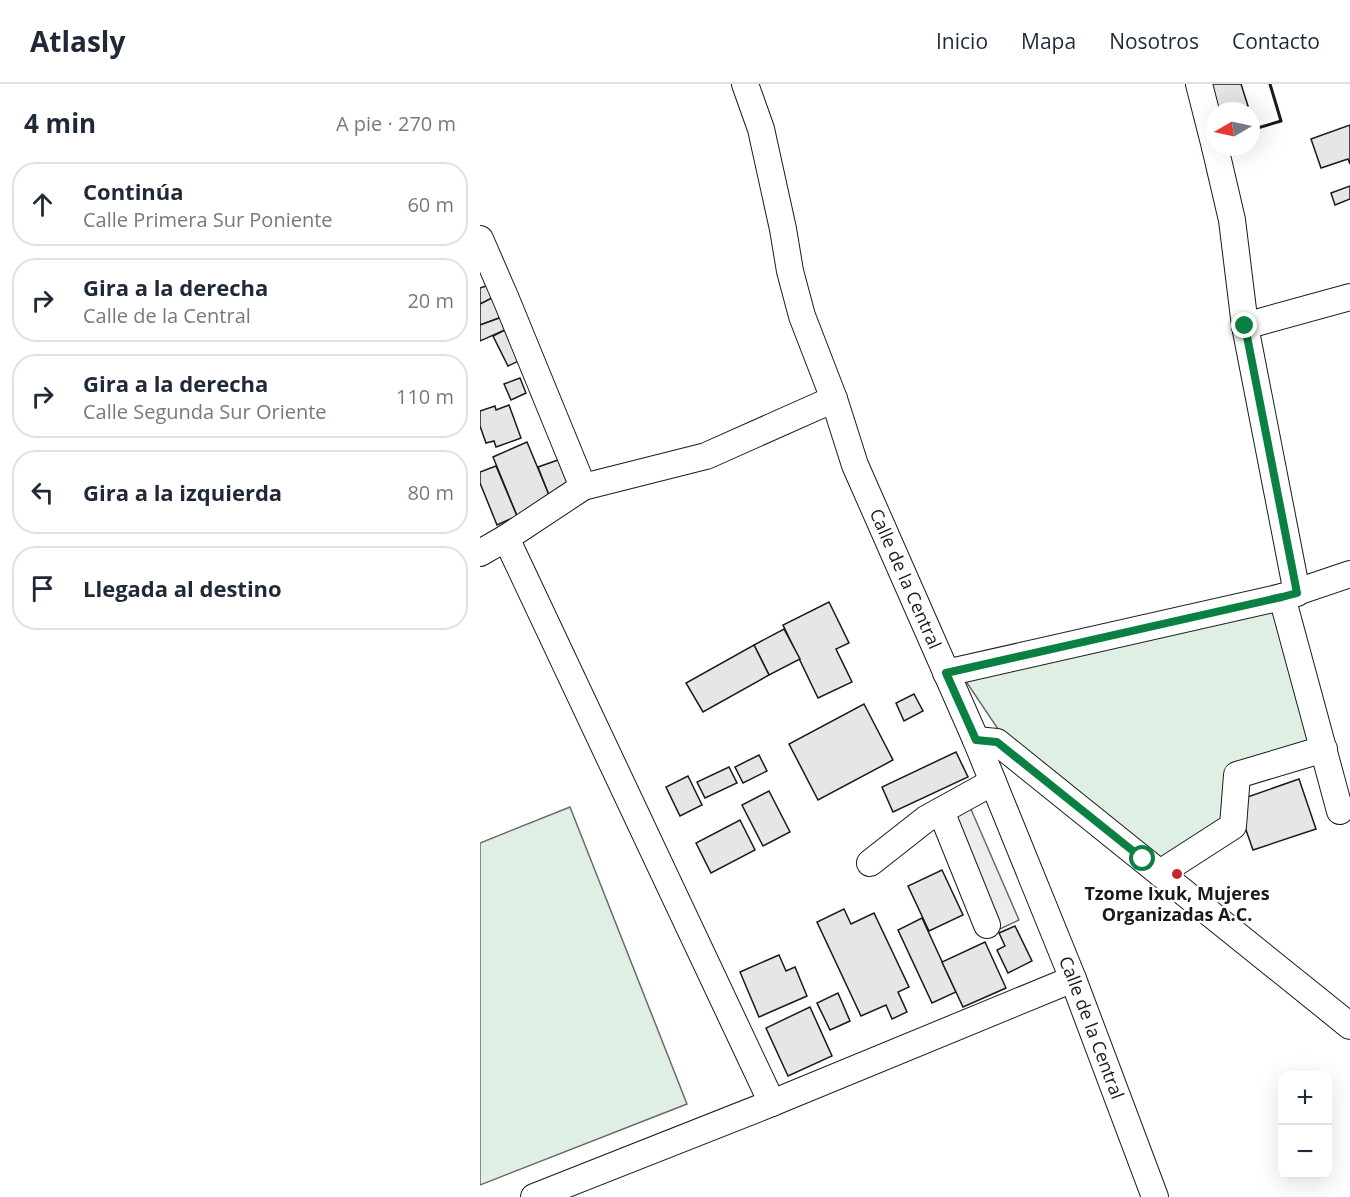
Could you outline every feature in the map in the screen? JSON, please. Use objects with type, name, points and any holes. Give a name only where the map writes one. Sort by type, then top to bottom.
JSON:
[{"type":"street","name":"Calle de la Central","points":[[745,84],[761,129],[790,271],[802,316],[834,399],[855,465],[976,740],[1073,980],[1155,1197]]},
{"type":"street","points":[[1199,84],[1206,112]]},
{"type":"street","points":[[1217,156],[1232,219],[1245,326],[1290,595],[1340,811]]},
{"type":"street","points":[[480,239],[583,487]]},
{"type":"street","points":[[1245,326],[1350,297]]},
{"type":"street","points":[[480,553],[583,487],[706,456],[834,399]]},
{"type":"street","points":[[506,538],[772,1102]]},
{"type":"street","points":[[946,673],[1290,595],[1350,574]]},
{"type":"street","points":[[976,740],[997,742],[1350,1026]]},
{"type":"street","points":[[1161,873],[1233,826],[1237,775],[1324,749]]},
{"type":"street","points":[[870,863],[926,819],[993,782]]},
{"type":"street","points":[[941,811],[987,925]]},
{"type":"street","points":[[534,1197],[1073,980]]},
{"type":"green space","points":[[1278,604],[1316,746],[1230,771],[1227,820],[1162,864],[998,729],[963,677]]},
{"type":"green space","points":[[570,807],[687,1104],[480,1185],[480,843]]},
{"type":"shaded area","points":[[970,807],[1019,920],[1000,929],[951,816]]},
{"type":"building","points":[[1209,84],[1241,84],[1247,102],[1214,102]]},
{"type":"building","points":[[1350,125],[1350,164],[1348,159],[1321,168],[1311,139]]},
{"type":"building","points":[[1350,186],[1350,199],[1335,205],[1331,193]]},
{"type":"building","points":[[489,285],[494,297],[480,304],[480,288]]},
{"type":"building","points":[[494,297],[502,317],[480,325],[480,304]]},
{"type":"building","points":[[502,317],[507,329],[480,341],[480,325]]},
{"type":"building","points":[[507,329],[523,359],[508,366],[493,336]]},
{"type":"building","points":[[520,378],[526,393],[511,400],[504,384]]},
{"type":"building","points":[[509,405],[521,438],[496,447],[494,441],[486,443],[480,426],[480,411],[495,406],[496,410]]},
{"type":"building","points":[[527,442],[552,502],[517,516],[493,457]]},
{"type":"building","points":[[558,460],[569,487],[549,495],[538,467]]},
{"type":"building","points":[[496,466],[517,516],[497,525],[480,483],[480,472]]},
{"type":"building","points":[[829,602],[849,643],[836,649],[852,682],[818,698],[783,625]]},
{"type":"building","points":[[784,629],[800,659],[769,675],[754,645]]},
{"type":"building","points":[[754,645],[769,675],[703,712],[686,683]]},
{"type":"building","points":[[914,694],[923,711],[904,721],[896,703]]},
{"type":"building","points":[[864,704],[893,760],[818,800],[789,744]]},
{"type":"building","points":[[956,752],[968,777],[893,812],[882,787]]},
{"type":"building","points":[[759,755],[767,771],[743,783],[735,767]]},
{"type":"building","points":[[729,767],[737,783],[705,798],[697,782]]},
{"type":"building","points":[[688,776],[702,805],[680,816],[666,787]]},
{"type":"building","points":[[1299,779],[1316,829],[1253,850],[1236,801]]},
{"type":"building","points":[[769,791],[790,832],[763,846],[742,805]]},
{"type":"building","points":[[740,820],[755,850],[711,873],[696,843]]},
{"type":"building","points":[[942,870],[963,915],[929,931],[908,886]]},
{"type":"building","points":[[844,909],[851,924],[874,913],[909,987],[898,992],[907,1012],[892,1019],[886,1005],[861,1016],[817,922]]},
{"type":"building","points":[[922,918],[956,992],[932,1003],[898,930]]},
{"type":"building","points":[[1015,926],[1032,961],[1008,973],[997,950],[1005,946],[999,933]]},
{"type":"building","points":[[985,942],[1006,988],[963,1007],[942,962]]},
{"type":"building","points":[[779,955],[786,971],[795,967],[807,996],[759,1017],[740,972]]},
{"type":"building","points":[[838,993],[850,1021],[830,1030],[817,1003]]},
{"type":"building","points":[[810,1007],[832,1056],[788,1076],[766,1028]]},
{"type":"wall","points":[[1260,127],[1281,121],[1270,84]]},
{"type":"place","name":"Tzome Ixuk, Mujeres Organizadas A.C.","points":[[1177,874]]},
{"type":"route","points":[[1143,859],[997,742],[976,740],[946,673],[1297,593],[1245,326]]}]
